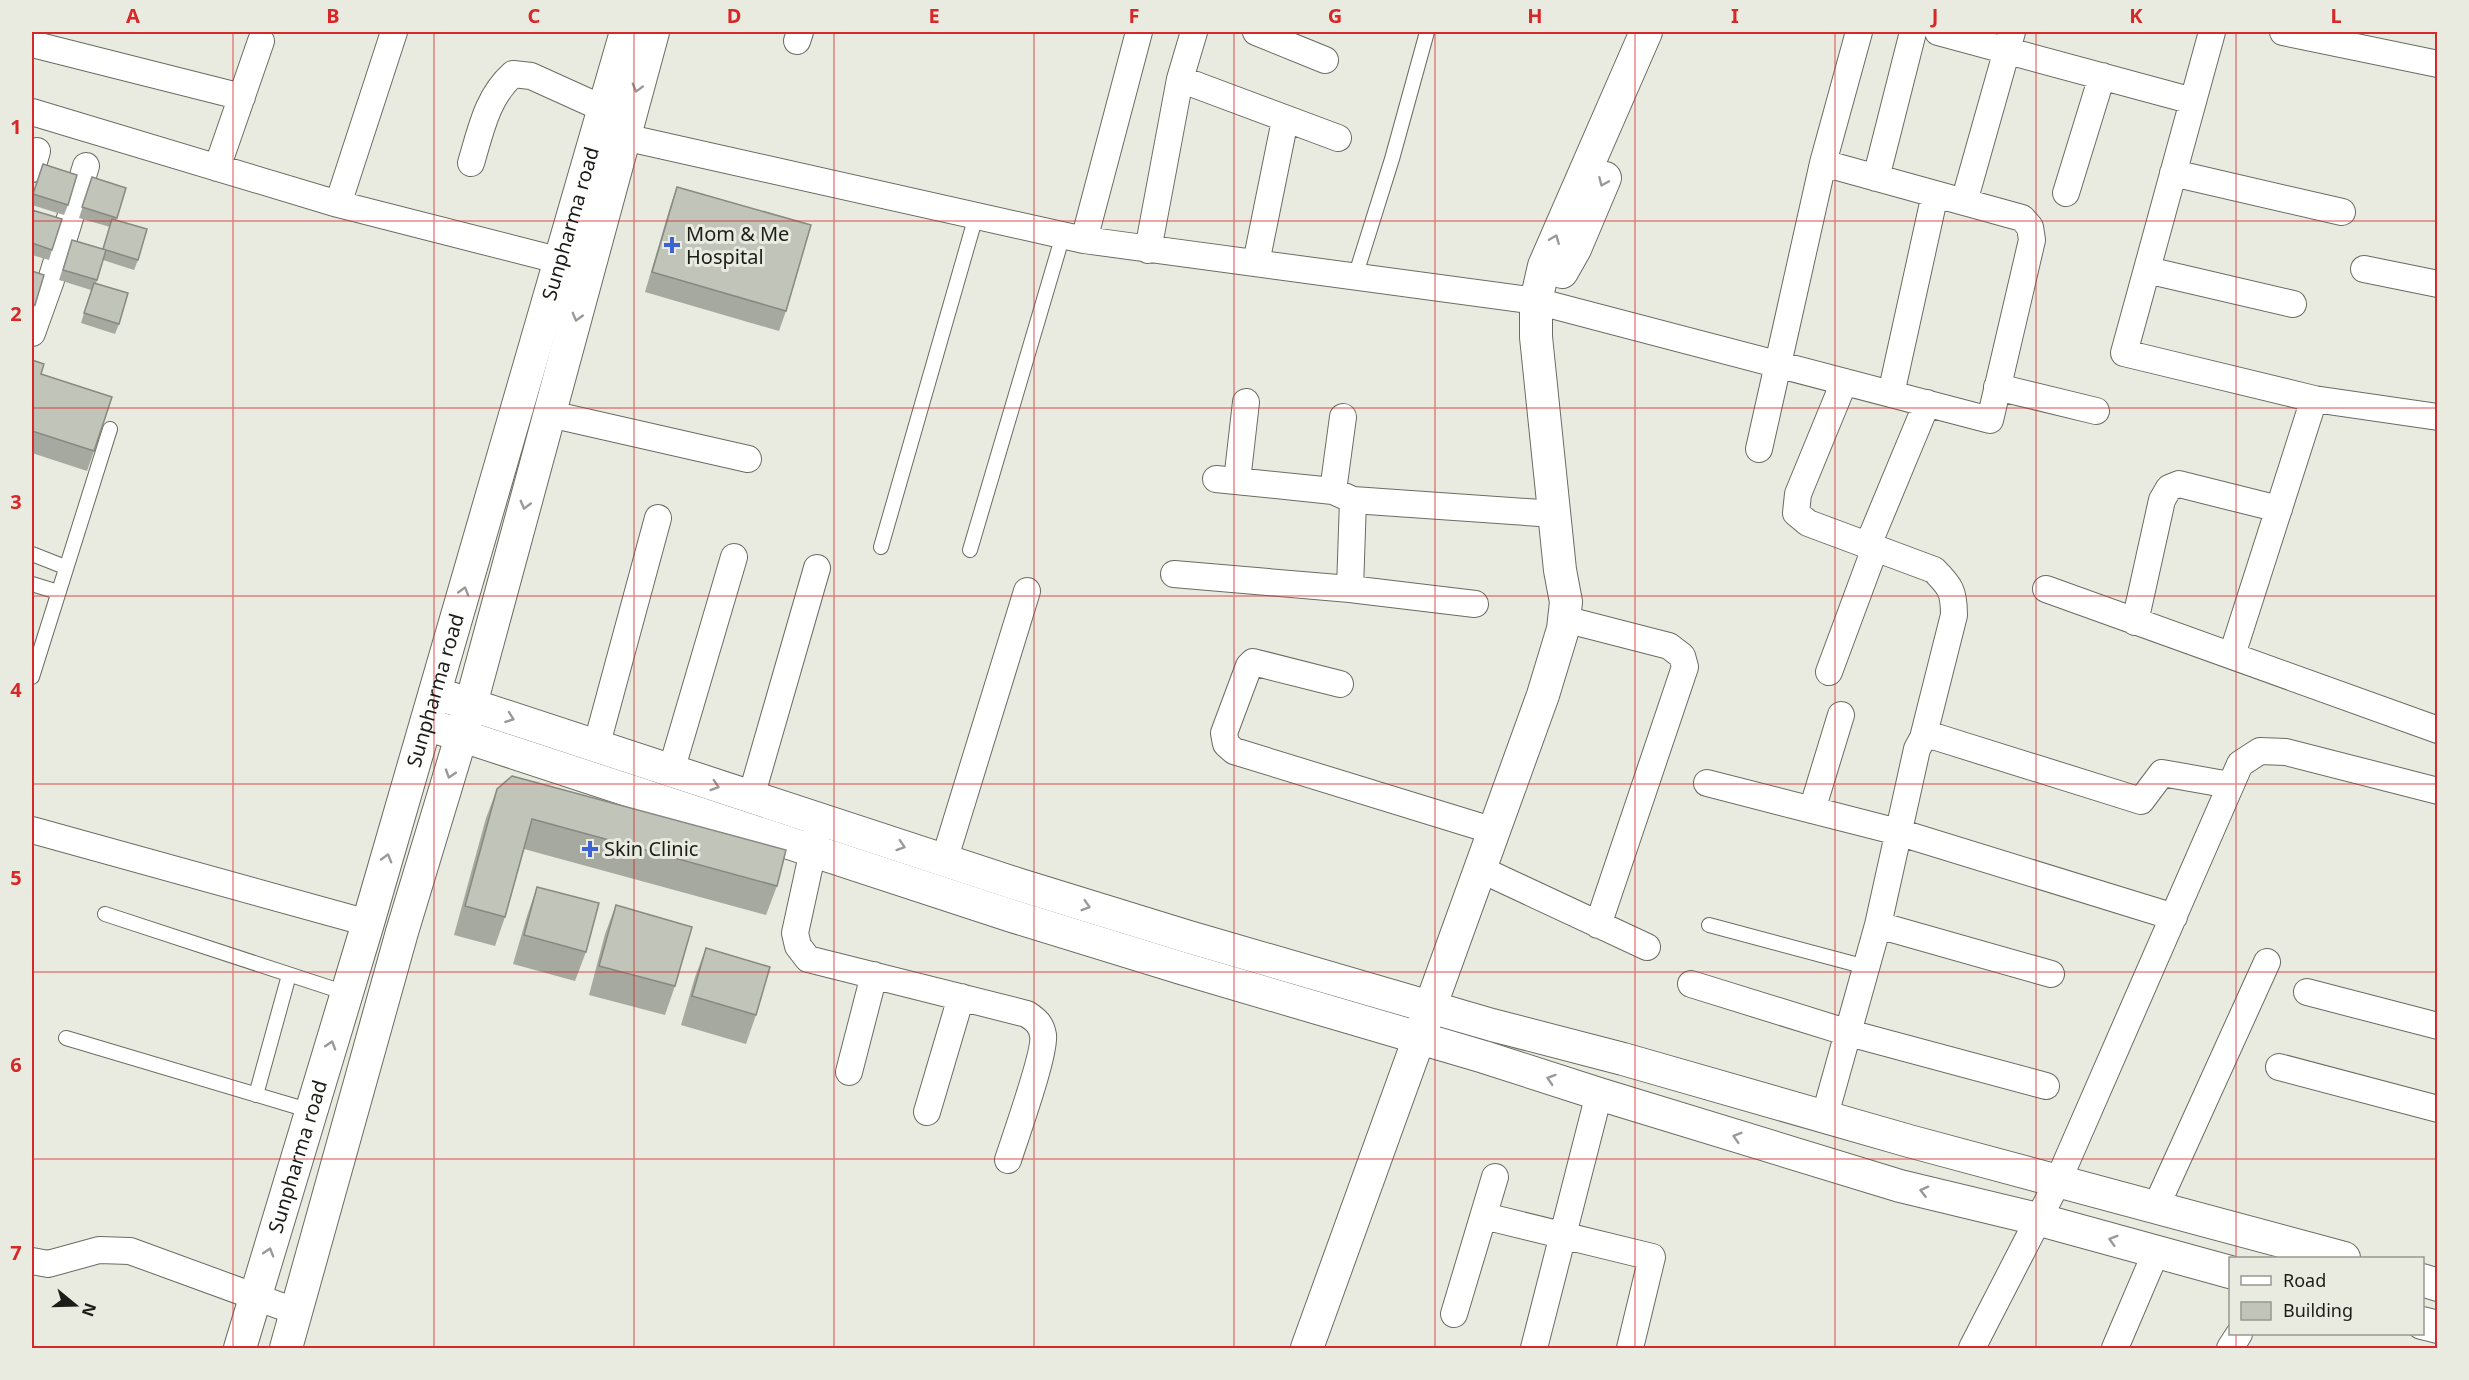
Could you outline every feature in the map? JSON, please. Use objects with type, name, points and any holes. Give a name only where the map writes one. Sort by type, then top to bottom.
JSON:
[{"type":"street","points":[[339,204],[394,32]]},
{"type":"street","name":"Sunpharma road","points":[[286,1348],[398,943],[471,704],[550,414],[604,109],[626,32]]},
{"type":"street","name":"Sunpharma road","points":[[240,1348],[435,693],[575,265],[624,137],[653,32]]},
{"type":"street","points":[[1073,238],[1139,32]]},
{"type":"street","points":[[1148,250],[1180,79],[1194,32]]},
{"type":"street","points":[[1256,32],[1325,60]]},
{"type":"street","points":[[1307,1348],[1432,1008],[1543,695],[1564,619],[1566,602],[1536,337],[1536,298],[1545,266],[1565,215],[1646,32]]},
{"type":"street","points":[[1536,298],[1562,272],[1575,249],[1667,32]]},
{"type":"street","points":[[1759,449],[1823,163],[1859,32]]},
{"type":"street","points":[[1876,178],[1913,32]]},
{"type":"street","points":[[1938,32],[2009,41],[2102,76],[2193,101]]},
{"type":"street","points":[[2212,32],[2124,353],[2314,399],[2438,417]]},
{"type":"street","points":[[2283,32],[2436,57]]},
{"type":"street","points":[[217,168],[261,41]]},
{"type":"street","points":[[1964,202],[2009,41]]},
{"type":"street","points":[[32,44],[242,97]]},
{"type":"street","points":[[471,163],[490,102],[501,84],[513,74],[531,76],[604,109]]},
{"type":"street","points":[[2067,193],[2102,76]]},
{"type":"street","points":[[1180,79],[1338,138]]},
{"type":"street","points":[[32,112],[339,204],[575,265]]},
{"type":"street","points":[[1256,263],[1285,120]]},
{"type":"street","points":[[624,137],[1073,238],[1354,277],[1536,298],[1778,365],[1990,420],[2032,240],[2030,227],[2022,218],[1823,163]]},
{"type":"street","points":[[32,333],[41,276],[86,166]]},
{"type":"street","points":[[2173,173],[2342,212]]},
{"type":"street","points":[[1891,394],[1935,194]]},
{"type":"street","points":[[2364,269],[2438,284]]},
{"type":"street","points":[[2147,270],[2293,303]]},
{"type":"street","points":[[1825,1115],[1878,925],[1917,749],[1923,738],[1954,615],[1954,598],[1949,585],[1934,570],[1808,523],[1796,513],[1798,494],[1844,382]]},
{"type":"street","points":[[1997,387],[2096,411]]},
{"type":"street","points":[[2232,655],[2314,399]]},
{"type":"street","points":[[1246,402],[1227,480],[1343,495],[1555,514]]},
{"type":"street","points":[[1829,672],[1871,546],[1927,403]]},
{"type":"street","points":[[550,414],[748,459]]},
{"type":"street","points":[[1343,417],[1343,495],[1350,589]]},
{"type":"street","points":[[2134,622],[2162,500],[2169,488],[2179,484],[2279,509]]},
{"type":"street","points":[[596,747],[658,518]]},
{"type":"street","points":[[671,771],[734,557]]},
{"type":"street","points":[[751,797],[817,568]]},
{"type":"street","points":[[1174,574],[1350,589],[1475,604]]},
{"type":"street","points":[[2046,588],[2134,622],[2438,730]]},
{"type":"street","points":[[944,861],[1027,591]]},
{"type":"street","points":[[1564,619],[1669,646],[1682,656],[1685,667],[1598,925]]},
{"type":"street","points":[[1341,684],[1258,661],[1253,662],[1249,666],[1224,733],[1226,744],[1234,751],[1494,831]]},
{"type":"street","points":[[435,693],[944,861],[1189,937],[1432,1008],[1825,1115],[2155,1209],[2340,1257]]},
{"type":"street","points":[[1812,810],[1841,715]]},
{"type":"street","points":[[426,724],[1057,930],[1900,1185],[2037,1219],[2229,1272]]},
{"type":"street","points":[[1923,738],[1933,736],[2140,801],[2162,773],[2230,784]]},
{"type":"street","points":[[1972,1348],[2058,1181],[2240,764],[2260,752],[2286,752],[2438,791]]},
{"type":"street","points":[[1707,783],[1898,832],[2174,917]]},
{"type":"street","points":[[821,820],[812,851],[795,933],[798,946],[808,959],[1027,1014],[1039,1022],[1044,1038],[1040,1057],[1008,1160]]},
{"type":"street","points":[[32,830],[368,923]]},
{"type":"street","points":[[1480,868],[1647,947]]},
{"type":"street","points":[[1878,925],[2051,974]]},
{"type":"street","points":[[2155,1209],[2267,962]]},
{"type":"street","points":[[849,1072],[874,975]]},
{"type":"street","points":[[1690,984],[1849,1033],[2046,1086]]},
{"type":"street","points":[[2307,992],[2438,1026]]},
{"type":"street","points":[[927,1112],[962,997]]},
{"type":"street","points":[[2278,1067],[2438,1109]]},
{"type":"street","points":[[1534,1348],[1599,1094]]},
{"type":"street","points":[[1454,1314],[1495,1177]]},
{"type":"street","points":[[1484,1216],[1652,1257],[1630,1348]]},
{"type":"street","points":[[32,1261],[48,1264],[99,1250],[130,1251],[297,1312]]},
{"type":"street","points":[[2115,1348],[2156,1252]]},
{"type":"street","points":[[2230,1348],[2238,1335]]},
{"type":"lane","points":[[1354,277],[1392,159],[1427,32]]},
{"type":"lane","points":[[881,547],[976,216]]},
{"type":"lane","points":[[970,550],[1073,238]]},
{"type":"lane","points":[[32,677],[110,429]]},
{"type":"lane","points":[[32,555],[65,567]]},
{"type":"lane","points":[[32,584],[58,592]]},
{"type":"lane","points":[[105,914],[346,993]]},
{"type":"lane","points":[[1709,926],[1866,967]]},
{"type":"lane","points":[[256,1095],[290,975]]},
{"type":"lane","points":[[66,1038],[311,1111]]},
{"type":"building","points":[[43,164],[77,175],[68,205],[33,194]]},
{"type":"building","points":[[92,177],[126,188],[117,218],[82,207]]},
{"type":"building","points":[[677,187],[811,225],[786,311],[652,272]]},
{"type":"building","points":[[32,210],[62,219],[52,250],[32,243]]},
{"type":"building","points":[[112,219],[147,229],[138,260],[103,249]]},
{"type":"building","points":[[72,240],[106,250],[97,280],[63,270]]},
{"type":"building","points":[[32,271],[44,275],[35,305],[32,304]]},
{"type":"building","points":[[94,283],[128,293],[119,324],[84,313]]},
{"type":"building","points":[[32,360],[44,364],[41,374],[112,397],[94,451],[32,431]]},
{"type":"building","points":[[512,776],[786,850],[777,886],[532,819],[505,917],[465,906],[497,789]]},
{"type":"building","points":[[537,887],[599,903],[586,952],[524,935]]},
{"type":"building","points":[[616,905],[692,927],[675,986],[599,966]]},
{"type":"building","points":[[706,948],[770,967],[756,1015],[692,996]]},
{"type":"place","name":"Mom & Me Hospital","points":[[672,245]]},
{"type":"place","name":"Skin Clinic","points":[[590,849]]}]
